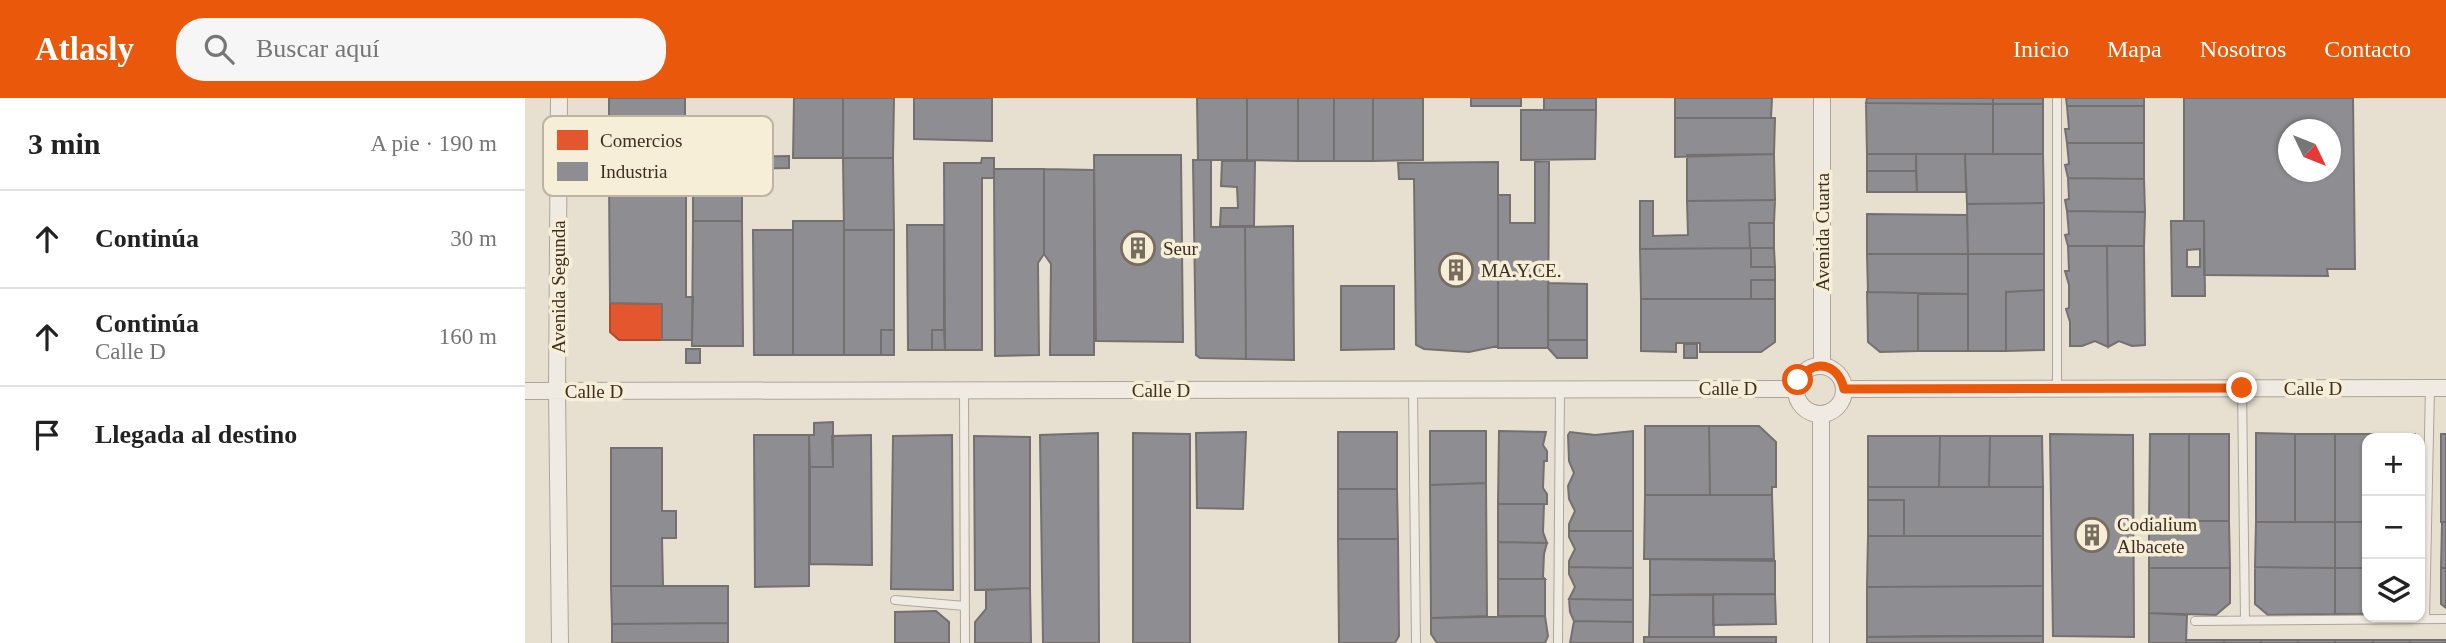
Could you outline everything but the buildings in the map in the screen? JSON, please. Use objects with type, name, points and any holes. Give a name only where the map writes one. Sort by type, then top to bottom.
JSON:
[{"type":"street","name":"Avenida Segunda","points":[[559,98],[559,116]]},
{"type":"street","name":"Avenida Cuarta","points":[[1822,98],[1822,366]]},
{"type":"street","name":"Avenida Segunda","points":[[558,196],[559,643]]},
{"type":"street","points":[[1822,366],[1842,378],[1844,389],[1839,406],[1831,412],[1821,414],[1808,411],[1801,405],[1796,389],[1803,373],[1812,367],[1822,366]]},
{"type":"street","name":"Calle D","points":[[1844,389],[2438,388]]},
{"type":"street","name":"Calle D","points":[[525,391],[1796,389]]},
{"type":"street","points":[[1821,414],[1821,643]]},
{"type":"lane","points":[[2057,98],[2057,388]]},
{"type":"lane","points":[[1558,643],[1560,388]]},
{"type":"lane","points":[[2242,388],[2245,620]]},
{"type":"lane","points":[[2438,388],[2425,619],[2446,619]]},
{"type":"lane","points":[[1413,389],[1416,643]]},
{"type":"lane","points":[[964,390],[965,643]]},
{"type":"lane","points":[[895,600],[965,606]]},
{"type":"lane","points":[[2195,621],[2362,619]]},
{"type":"place","name":"Seur","points":[[1138,248]]},
{"type":"place","name":"MA.Y.CE.","points":[[1456,270]]},
{"type":"place","name":"Codialium Albacete","points":[[2092,535]]},
{"type":"route","points":[[1798,380],[1812,367],[1825,366],[1842,378],[1844,389],[2242,388]]}]
